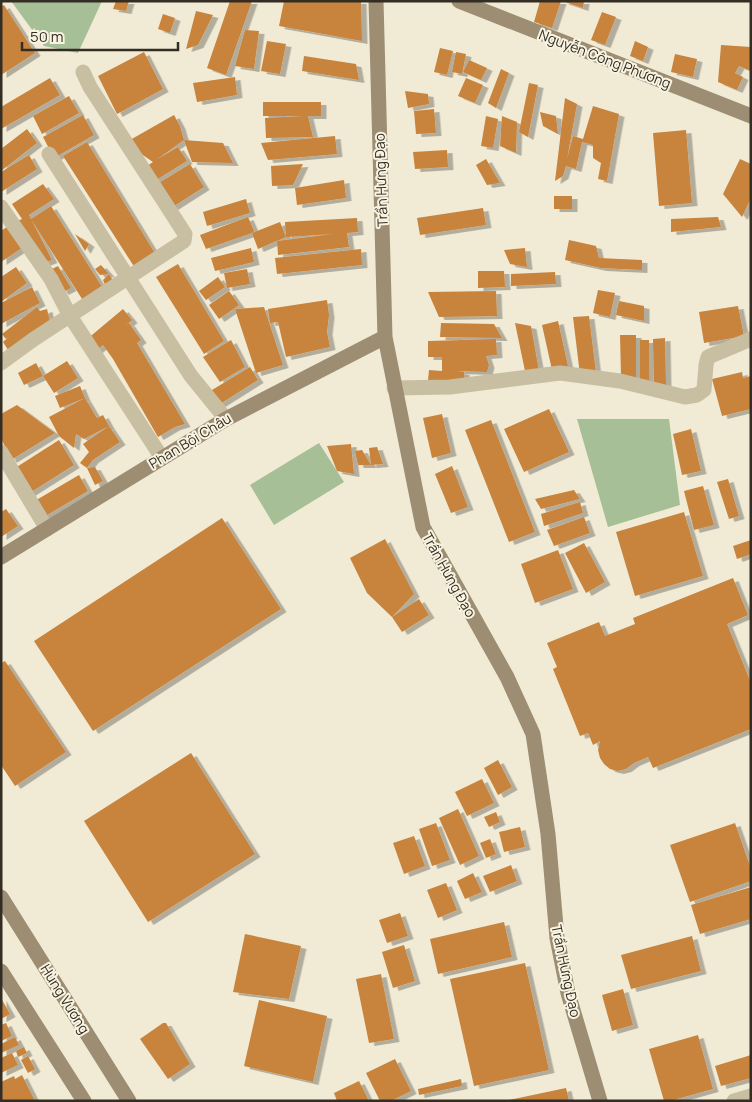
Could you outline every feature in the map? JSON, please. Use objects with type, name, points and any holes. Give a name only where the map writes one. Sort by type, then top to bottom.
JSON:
[{"type":"street","name":"Trần Hưng Đạo","points":[[376,1],[386,337],[394,388],[423,527],[508,677],[533,734],[548,834],[557,938],[568,993],[600,1101]]},
{"type":"street","name":"Nguyễn Công Phương","points":[[459,1],[751,116]]},
{"type":"street","points":[[1,363],[184,242],[184,234],[90,87],[83,72]]},
{"type":"street","points":[[48,154],[191,376],[226,419]]},
{"type":"street","points":[[1,207],[51,279],[70,316],[162,458]]},
{"type":"street","name":"Phan Bội Châu","points":[[1,557],[226,419],[386,337]]},
{"type":"street","points":[[394,388],[450,387],[560,374],[620,381],[685,397],[697,395],[704,390],[708,357],[751,339]]},
{"type":"street","points":[[1,452],[47,529]]},
{"type":"street","name":"Hùng Vương","points":[[1,897],[130,1101]]},
{"type":"street","points":[[1,971],[84,1101]]},
{"type":"street","points":[[734,1101],[751,1096]]},
{"type":"green space","points":[[11,1],[102,1],[78,53],[44,46]]},
{"type":"green space","points":[[577,419],[669,419],[680,505],[608,527]]},
{"type":"green space","points":[[319,443],[344,482],[274,525],[250,485]]},
{"type":"building","points":[[116,1],[129,1],[126,11],[113,9]]},
{"type":"building","points":[[230,1],[252,1],[226,75],[207,68]]},
{"type":"building","points":[[284,1],[361,1],[362,41],[279,26]]},
{"type":"building","points":[[540,1],[561,1],[552,28],[534,22]]},
{"type":"building","points":[[562,1],[584,1],[583,8]]},
{"type":"building","points":[[4,5],[35,53],[1,75],[1,7]]},
{"type":"building","points":[[196,11],[213,15],[198,45],[186,49]]},
{"type":"building","points":[[602,12],[616,17],[605,45],[591,40]]},
{"type":"building","points":[[163,14],[175,18],[170,33],[158,29]]},
{"type":"building","points":[[245,30],[259,31],[254,69],[235,66]]},
{"type":"building","points":[[267,41],[286,44],[280,74],[261,71]]},
{"type":"building","points":[[635,41],[648,47],[643,61],[630,56]]},
{"type":"building","points":[[721,45],[751,47],[751,71],[739,66],[735,73],[743,77],[737,90],[718,82]]},
{"type":"building","points":[[440,48],[453,51],[447,75],[434,72]]},
{"type":"building","points":[[144,52],[163,89],[117,114],[98,76]]},
{"type":"building","points":[[456,52],[466,54],[462,74],[452,72]]},
{"type":"building","points":[[675,54],[697,59],[693,77],[671,72]]},
{"type":"building","points":[[304,56],[356,64],[359,80],[302,71]]},
{"type":"building","points":[[469,60],[487,68],[481,80],[463,72]]},
{"type":"building","points":[[501,69],[509,73],[496,108],[488,103]]},
{"type":"building","points":[[235,77],[237,95],[197,102],[193,83]]},
{"type":"building","points":[[50,78],[60,95],[1,129],[1,107]]},
{"type":"building","points":[[466,78],[483,85],[475,103],[458,96]]},
{"type":"building","points":[[529,83],[538,85],[528,137],[519,132]]},
{"type":"building","points":[[405,91],[428,94],[429,104],[408,108]]},
{"type":"building","points":[[69,96],[79,113],[42,134],[33,116]]},
{"type":"building","points":[[565,98],[577,104],[567,159],[573,136],[583,139],[593,106],[619,114],[607,181],[598,179],[601,163],[593,158],[593,145],[582,142],[576,169],[566,166],[563,176],[555,181]]},
{"type":"building","points":[[263,102],[321,102],[321,116],[308,116],[313,137],[266,138],[265,118],[305,116],[263,116]]},
{"type":"building","points":[[434,109],[436,133],[416,134],[414,111]]},
{"type":"building","points":[[540,112],[556,116],[558,134],[543,126]]},
{"type":"building","points":[[83,115],[94,135],[54,158],[43,137]]},
{"type":"building","points":[[174,115],[184,140],[156,160],[178,147],[187,161],[153,182],[144,168],[153,162],[137,151],[130,140]]},
{"type":"building","points":[[486,116],[498,119],[493,148],[481,146]]},
{"type":"building","points":[[502,116],[517,122],[516,153],[500,146]]},
{"type":"building","points":[[27,129],[37,143],[1,171],[1,149]]},
{"type":"building","points":[[686,130],[692,203],[659,206],[653,133]]},
{"type":"building","points":[[335,136],[337,154],[268,160],[261,143]]},
{"type":"building","points":[[184,140],[223,143],[233,163],[192,162]]},
{"type":"building","points":[[87,142],[156,255],[135,268],[63,156]]},
{"type":"building","points":[[447,150],[448,167],[415,169],[413,152]]},
{"type":"building","points":[[29,155],[37,169],[1,192],[1,172]]},
{"type":"building","points":[[486,159],[500,183],[487,185],[476,165]]},
{"type":"building","points":[[740,159],[751,164],[751,198],[742,217],[723,194]]},
{"type":"building","points":[[190,164],[204,187],[171,208],[157,184]]},
{"type":"building","points":[[303,164],[293,185],[272,186],[271,166]]},
{"type":"building","points":[[344,180],[346,198],[297,205],[295,188]]},
{"type":"building","points":[[43,184],[54,199],[29,215],[52,260],[44,263],[15,222],[22,219],[12,204]]},
{"type":"building","points":[[554,196],[572,196],[572,209],[554,209]]},
{"type":"building","points":[[246,199],[250,213],[207,226],[203,212]]},
{"type":"building","points":[[51,206],[104,290],[84,302],[31,219]]},
{"type":"building","points":[[483,208],[486,225],[420,235],[417,218]]},
{"type":"building","points":[[248,217],[254,231],[252,233],[206,249],[200,235]]},
{"type":"building","points":[[718,217],[721,227],[671,232],[671,219]]},
{"type":"building","points":[[357,218],[358,232],[347,233],[349,247],[278,255],[277,241],[333,234],[286,237],[285,222]]},
{"type":"building","points":[[280,222],[286,237],[258,249],[252,233]]},
{"type":"building","points":[[11,224],[25,246],[1,262],[1,231]]},
{"type":"building","points":[[75,234],[89,244],[85,251]]},
{"type":"building","points":[[569,240],[596,246],[599,258],[642,260],[642,270],[601,268],[565,260]]},
{"type":"building","points":[[251,248],[254,262],[215,271],[211,258]]},
{"type":"building","points":[[525,248],[527,267],[510,264],[504,250]]},
{"type":"building","points":[[361,249],[362,265],[277,274],[275,258]]},
{"type":"building","points":[[178,264],[224,341],[204,354],[156,277]]},
{"type":"building","points":[[101,265],[109,274],[100,275],[95,269]]},
{"type":"building","points":[[58,266],[71,288],[63,292],[50,270]]},
{"type":"building","points":[[16,267],[27,283],[1,302],[1,277]]},
{"type":"building","points":[[247,269],[250,284],[227,288],[224,273]]},
{"type":"building","points":[[478,271],[504,271],[505,287],[478,288]]},
{"type":"building","points":[[555,272],[556,284],[511,286],[511,274]]},
{"type":"building","points":[[109,274],[114,282],[107,289],[103,280]]},
{"type":"building","points":[[218,277],[225,287],[206,300],[199,291]]},
{"type":"building","points":[[32,287],[40,303],[1,324],[1,303]]},
{"type":"building","points":[[598,290],[615,293],[610,317],[593,313]]},
{"type":"building","points":[[229,291],[239,305],[219,319],[209,305]]},
{"type":"building","points":[[496,291],[497,316],[439,317],[428,292]]},
{"type":"building","points":[[327,300],[329,315],[327,332],[330,347],[286,357],[278,322],[270,323],[268,309]]},
{"type":"building","points":[[619,301],[644,306],[644,321],[616,315]]},
{"type":"building","points":[[738,306],[744,336],[704,343],[699,312]]},
{"type":"building","points":[[37,307],[40,311],[47,309],[51,326],[10,353],[3,342],[11,335],[6,339],[2,334]]},
{"type":"building","points":[[264,307],[283,365],[256,373],[235,309]]},
{"type":"building","points":[[123,309],[132,320],[124,327],[129,323],[141,340],[137,343],[185,424],[175,427],[158,437],[103,345],[96,351],[86,340]]},
{"type":"building","points":[[589,316],[596,373],[580,375],[573,317]]},
{"type":"building","points":[[558,321],[568,366],[552,370],[542,325]]},
{"type":"building","points":[[441,323],[494,324],[502,338],[440,337]]},
{"type":"building","points":[[515,323],[531,326],[539,371],[525,371]]},
{"type":"building","points":[[620,335],[636,335],[636,377],[621,377]]},
{"type":"building","points":[[665,338],[666,385],[654,385],[653,339]]},
{"type":"building","points":[[496,339],[497,355],[486,356],[489,365],[487,372],[457,371],[464,372],[465,381],[428,380],[429,370],[442,371],[442,357],[428,357],[428,341]]},
{"type":"building","points":[[231,340],[245,367],[220,382],[203,357]]},
{"type":"building","points":[[640,340],[649,340],[649,383],[640,383]]},
{"type":"building","points":[[67,361],[78,378],[54,393],[43,376]]},
{"type":"building","points":[[36,363],[43,376],[24,385],[18,373]]},
{"type":"building","points":[[250,367],[258,380],[220,404],[207,393]]},
{"type":"building","points":[[742,372],[743,378],[751,376],[751,409],[722,416],[712,379]]},
{"type":"building","points":[[80,386],[85,398],[60,408],[55,396]]},
{"type":"building","points":[[85,398],[97,418],[103,415],[109,426],[84,439],[76,434],[74,448],[59,436],[49,417]]},
{"type":"building","points":[[17,405],[55,433],[11,460],[1,438],[1,414]]},
{"type":"building","points":[[549,409],[569,452],[524,472],[504,429]]},
{"type":"building","points":[[442,414],[451,453],[432,458],[423,418]]},
{"type":"building","points":[[491,420],[535,532],[509,542],[465,430]]},
{"type":"building","points":[[109,426],[120,442],[93,460],[87,468],[80,463],[89,452],[83,444]]},
{"type":"building","points":[[691,429],[701,471],[682,475],[673,434]]},
{"type":"building","points":[[59,440],[74,465],[28,494],[12,470]]},
{"type":"building","points":[[351,444],[354,474],[337,471],[327,446]]},
{"type":"building","points":[[377,447],[383,464],[371,465],[369,448]]},
{"type":"building","points":[[362,450],[371,465],[358,465],[355,451]]},
{"type":"building","points":[[452,466],[468,507],[451,513],[435,474]]},
{"type":"building","points":[[95,467],[103,481],[95,485],[87,468]]},
{"type":"building","points":[[79,475],[88,491],[42,518],[33,502]]},
{"type":"building","points":[[728,479],[739,516],[729,519],[717,482]]},
{"type":"building","points":[[703,486],[714,525],[694,530],[684,491]]},
{"type":"building","points":[[574,490],[580,499],[541,509],[535,499]]},
{"type":"building","points":[[580,502],[583,513],[544,526],[541,514]]},
{"type":"building","points":[[6,509],[18,526],[1,537],[1,512]]},
{"type":"building","points":[[684,512],[703,576],[635,596],[616,532]]},
{"type":"building","points":[[584,517],[590,533],[554,546],[547,530]]},
{"type":"building","points":[[222,518],[281,609],[93,731],[34,641]]},
{"type":"building","points":[[385,539],[414,594],[392,617],[367,593],[350,558]]},
{"type":"building","points":[[751,540],[751,554],[737,559],[733,546]]},
{"type":"building","points":[[584,543],[605,582],[586,593],[565,553]]},
{"type":"building","points":[[558,550],[573,589],[535,603],[521,564]]},
{"type":"building","points":[[733,578],[748,615],[727,624],[751,683],[751,729],[653,768],[648,757],[626,769],[618,771],[610,769],[600,758],[598,750],[600,741],[593,745],[588,733],[580,736],[553,669],[557,667],[547,643],[599,622],[605,636],[635,624],[633,618]]},
{"type":"building","points":[[419,599],[429,615],[402,632],[392,617]]},
{"type":"building","points":[[5,661],[66,752],[15,786],[1,765],[1,663]]},
{"type":"building","points":[[191,753],[255,854],[148,922],[84,821]]},
{"type":"building","points":[[498,760],[512,787],[498,795],[484,768]]},
{"type":"building","points":[[482,779],[494,803],[467,816],[455,792]]},
{"type":"building","points":[[458,809],[479,856],[460,865],[439,818]]},
{"type":"building","points":[[496,812],[500,822],[489,827],[484,817]]},
{"type":"building","points":[[436,823],[450,860],[432,866],[419,829]]},
{"type":"building","points":[[735,823],[751,869],[751,881],[690,902],[670,845]]},
{"type":"building","points":[[520,827],[525,847],[504,852],[499,832]]},
{"type":"building","points":[[414,836],[425,866],[404,874],[393,843]]},
{"type":"building","points":[[490,839],[496,854],[486,858],[480,843]]},
{"type":"building","points":[[511,865],[517,881],[490,892],[483,876]]},
{"type":"building","points":[[473,873],[482,892],[465,899],[457,881]]},
{"type":"building","points":[[446,883],[457,910],[438,918],[427,890]]},
{"type":"building","points":[[751,887],[751,919],[700,934],[691,905]]},
{"type":"building","points":[[400,913],[408,936],[387,943],[379,920]]},
{"type":"building","points":[[504,922],[512,957],[438,974],[430,939]]},
{"type":"building","points":[[245,934],[301,946],[289,999],[233,992]]},
{"type":"building","points":[[692,936],[701,971],[631,989],[621,955]]},
{"type":"building","points":[[404,945],[415,981],[393,988],[382,952]]},
{"type":"building","points":[[525,963],[549,1070],[474,1086],[450,979]]},
{"type":"building","points":[[381,974],[394,1039],[369,1043],[356,979]]},
{"type":"building","points":[[623,989],[633,1025],[612,1031],[602,995]]},
{"type":"building","points":[[1,998],[10,1014],[1,1019]]},
{"type":"building","points":[[259,1000],[327,1016],[313,1082],[244,1066]]},
{"type":"building","points":[[6,1023],[12,1036],[1,1041],[1,1025]]},
{"type":"building","points":[[163,1023],[166,1023],[190,1064],[168,1079],[140,1039]]},
{"type":"building","points":[[698,1035],[713,1089],[664,1101],[649,1049]]},
{"type":"building","points":[[15,1037],[19,1045],[1,1053],[1,1044]]},
{"type":"building","points":[[24,1047],[27,1053],[18,1057],[16,1051]]},
{"type":"building","points":[[12,1053],[18,1065],[1,1073],[1,1058]]},
{"type":"building","points":[[751,1055],[751,1078],[721,1086],[715,1066]]},
{"type":"building","points":[[28,1056],[35,1069],[28,1073],[21,1060]]},
{"type":"building","points":[[395,1059],[411,1091],[391,1101],[380,1101],[366,1073]]},
{"type":"building","points":[[22,1075],[35,1101],[2,1101],[1,1082],[14,1076],[15,1079]]},
{"type":"building","points":[[461,1079],[462,1086],[419,1095],[418,1089]]},
{"type":"building","points":[[359,1081],[369,1101],[337,1101],[334,1093]]},
{"type":"building","points":[[566,1088],[569,1101],[509,1101],[509,1100]]}]
